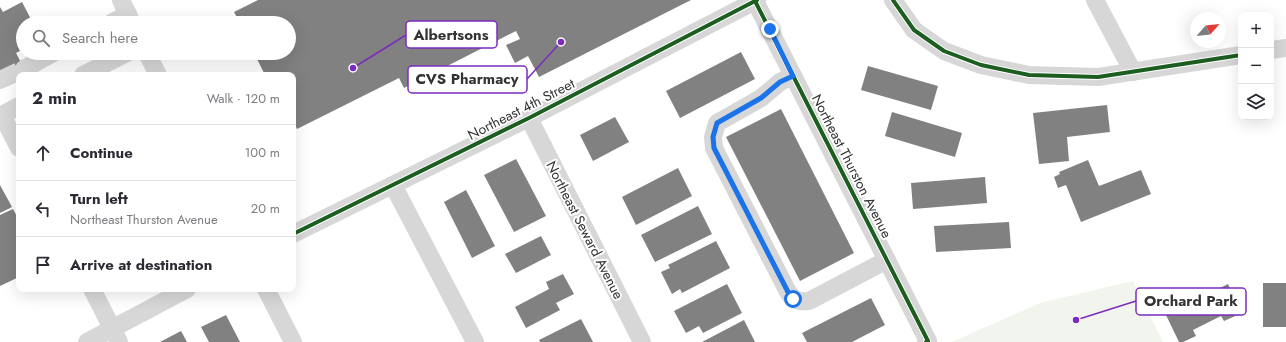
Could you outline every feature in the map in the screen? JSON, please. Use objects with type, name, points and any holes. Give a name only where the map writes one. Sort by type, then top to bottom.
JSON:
[{"type":"street","name":"Northeast Thurston Avenue","points":[[756,0],[927,341]]},
{"type":"street","name":"Northeast 4th Street","points":[[296,233],[528,118],[756,0]]},
{"type":"street","points":[[893,0],[914,30],[944,51],[981,65],[1029,75],[1098,77],[1238,55]]},
{"type":"street","points":[[1096,0],[1133,72]]},
{"type":"street","points":[[1274,50],[1286,48]]},
{"type":"street","points":[[24,68],[39,60]]},
{"type":"street","points":[[89,72],[113,60]]},
{"type":"street","points":[[150,60],[156,72]]},
{"type":"street","points":[[793,76],[780,82],[761,98],[717,123],[713,137],[714,148],[793,299],[800,302],[809,301],[887,260]]},
{"type":"street","points":[[16,108],[1,115],[16,142]]},
{"type":"street","name":"Northeast Seward Avenue","points":[[528,118],[642,342]]},
{"type":"street","points":[[393,185],[475,342]]},
{"type":"street","points":[[93,292],[115,336]]},
{"type":"street","points":[[87,342],[115,336],[182,292]]},
{"type":"street","points":[[268,292],[293,342]]},
{"type":"shaded area","points":[[1133,281],[1163,342],[952,342],[1040,303]]},
{"type":"building","points":[[258,0],[691,0],[539,77],[528,56],[515,63],[506,45],[520,39],[516,31],[404,88],[399,78],[297,129],[296,72],[264,72],[258,60],[296,60],[296,16],[236,16],[234,12]]},
{"type":"building","points":[[22,2],[29,16],[16,16],[16,60],[20,60],[26,72],[16,72],[16,77],[4,84],[0,76],[0,7],[3,12]]},
{"type":"building","points":[[741,52],[755,79],[680,118],[666,91]]},
{"type":"building","points":[[868,66],[938,86],[931,110],[861,90]]},
{"type":"building","points":[[1107,105],[1110,132],[1067,137],[1069,161],[1039,164],[1033,113]]},
{"type":"building","points":[[781,109],[854,253],[800,281],[726,137]]},
{"type":"building","points":[[892,112],[962,133],[955,157],[885,136]]},
{"type":"building","points":[[615,117],[629,142],[593,161],[580,135]]},
{"type":"building","points":[[516,159],[546,216],[514,232],[484,175]]},
{"type":"building","points":[[1088,160],[1099,186],[1141,170],[1151,194],[1081,222],[1066,185],[1058,188],[1054,177],[1060,174],[1059,172]]},
{"type":"building","points":[[678,168],[692,196],[636,225],[622,197]]},
{"type":"building","points":[[985,177],[987,203],[913,209],[911,183]]},
{"type":"building","points":[[0,185],[12,207],[0,213]]},
{"type":"building","points":[[466,190],[495,246],[472,258],[444,202]]},
{"type":"building","points":[[698,206],[712,234],[655,262],[641,235]]},
{"type":"building","points":[[13,209],[16,214],[16,278],[0,286],[0,215]]},
{"type":"building","points":[[1009,222],[1011,248],[936,252],[934,226]]},
{"type":"building","points":[[541,236],[551,255],[516,273],[505,254]]},
{"type":"building","points":[[716,241],[730,268],[682,293],[680,289],[672,294],[661,272],[670,268],[668,265]]},
{"type":"building","points":[[563,274],[574,294],[556,303],[560,310],[526,328],[515,307],[549,289],[546,282]]},
{"type":"building","points":[[1263,283],[1286,283],[1286,327],[1263,327]]},
{"type":"building","points":[[727,284],[742,313],[703,333],[699,326],[686,333],[674,311]]},
{"type":"building","points":[[1228,284],[1242,313],[1224,321],[1221,316],[1193,330],[1196,336],[1183,342],[1179,342],[1166,315]]},
{"type":"building","points":[[871,298],[885,325],[852,342],[807,342],[802,333]]},
{"type":"building","points":[[226,315],[240,342],[209,342],[201,327]]},
{"type":"building","points":[[581,319],[593,342],[540,342],[539,340]]},
{"type":"building","points":[[744,320],[755,342],[702,342]]},
{"type":"building","points":[[181,331],[187,342],[160,342]]},
{"type":"tunnel","points":[[17,72],[24,69]]},
{"type":"tunnel","points":[[2,79],[16,73]]},
{"type":"cycle path","points":[[296,233],[529,118],[757,0]]},
{"type":"cycle path","points":[[893,0],[914,30],[944,51],[981,65],[1029,75],[1098,77],[1238,55]]},
{"type":"cycle path","points":[[755,1],[928,341],[926,342]]},
{"type":"place","name":"CVS Pharmacy","points":[[561,42]]},
{"type":"place","name":"Albertsons","points":[[353,68]]},
{"type":"place","name":"Orchard Park","points":[[1076,320]]},
{"type":"route","points":[[770,29],[793,76],[780,82],[761,98],[717,123],[713,137],[714,148],[793,299]]}]
